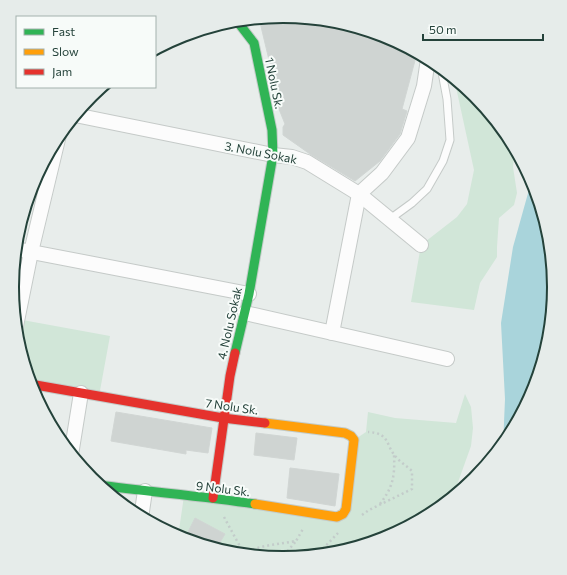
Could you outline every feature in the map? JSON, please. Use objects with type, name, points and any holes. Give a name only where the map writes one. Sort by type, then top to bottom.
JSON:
[{"type":"street","name":"1 Nolu Sk.","points":[[242,26],[254,43],[272,130],[273,155]]},
{"type":"street","points":[[332,333],[359,194],[382,173],[408,138],[424,86],[427,66]]},
{"type":"street","name":"3. Nolu Sokak","points":[[82,116],[273,155],[292,157],[307,162],[359,194],[421,245]]},
{"type":"street","points":[[20,306],[31,252],[54,155]]},
{"type":"street","name":"4. Nolu Sokak","points":[[213,498],[230,376],[249,294],[273,155]]},
{"type":"street","points":[[22,250],[249,294]]},
{"type":"street","points":[[245,313],[448,359]]},
{"type":"street","name":"7 Nolu Sk.","points":[[38,385],[223,418],[345,432],[354,440]]},
{"type":"street","points":[[72,447],[81,393]]},
{"type":"street","points":[[343,514],[346,509],[354,440]]},
{"type":"street","name":"9 Nolu Sk.","points":[[110,486],[213,498],[337,517],[343,514]]},
{"type":"street","points":[[142,511],[145,491]]},
{"type":"lane","points":[[390,219],[412,203],[427,189],[443,161],[450,140],[447,99],[443,77]]},
{"type":"path","points":[[354,440],[366,432],[383,435],[398,459],[412,471],[412,489],[358,518]]},
{"type":"path","points":[[379,506],[388,493],[395,473],[394,454]]},
{"type":"path","points":[[213,498],[241,549]]},
{"type":"path","points":[[287,552],[313,514]]},
{"type":"path","points":[[324,549],[340,531],[343,514]]},
{"type":"path","points":[[250,550],[296,540]]},
{"type":"green space","points":[[456,87],[471,100],[493,126],[513,155],[513,167],[517,193],[514,205],[499,218],[497,257],[480,283],[474,310],[411,302],[421,245],[457,217],[467,204],[474,170]]},
{"type":"green space","points":[[21,320],[110,336],[99,396],[38,385],[28,356]]},
{"type":"green space","points":[[465,394],[471,407],[473,428],[471,446],[456,488],[413,518],[385,532],[335,547],[318,550],[284,552],[249,550],[232,547],[198,538],[179,531],[184,496],[343,514],[354,440],[366,432],[368,412],[395,418],[456,423]]},
{"type":"water","points":[[529,189],[539,219],[546,253],[548,288],[546,322],[539,356],[528,389],[513,420],[504,433],[505,399],[501,323],[513,247]]},
{"type":"building","points":[[284,23],[318,25],[335,28],[369,37],[416,58],[402,109],[407,111],[400,134],[380,161],[355,181],[310,154],[283,135],[283,127],[285,124],[279,109],[275,85],[261,24]]},
{"type":"building","points":[[116,412],[212,428],[208,453],[186,450],[186,454],[111,441]]},
{"type":"building","points":[[256,433],[297,438],[294,460],[254,455]]},
{"type":"building","points":[[290,468],[339,474],[335,506],[287,498]]},
{"type":"building","points":[[195,518],[225,534],[219,544],[187,534]]},
{"type":"traffic: fast","points":[[235,353],[249,294],[273,155],[272,130],[254,43],[241,26]]},
{"type":"traffic: fast","points":[[109,486],[255,504]]},
{"type":"traffic: slow","points":[[255,504],[337,517],[343,514],[346,509],[354,440],[351,436],[345,433],[265,423]]},
{"type":"traffic: jam","points":[[213,498],[230,376],[235,353]]},
{"type":"traffic: jam","points":[[38,385],[223,418],[265,423]]}]
